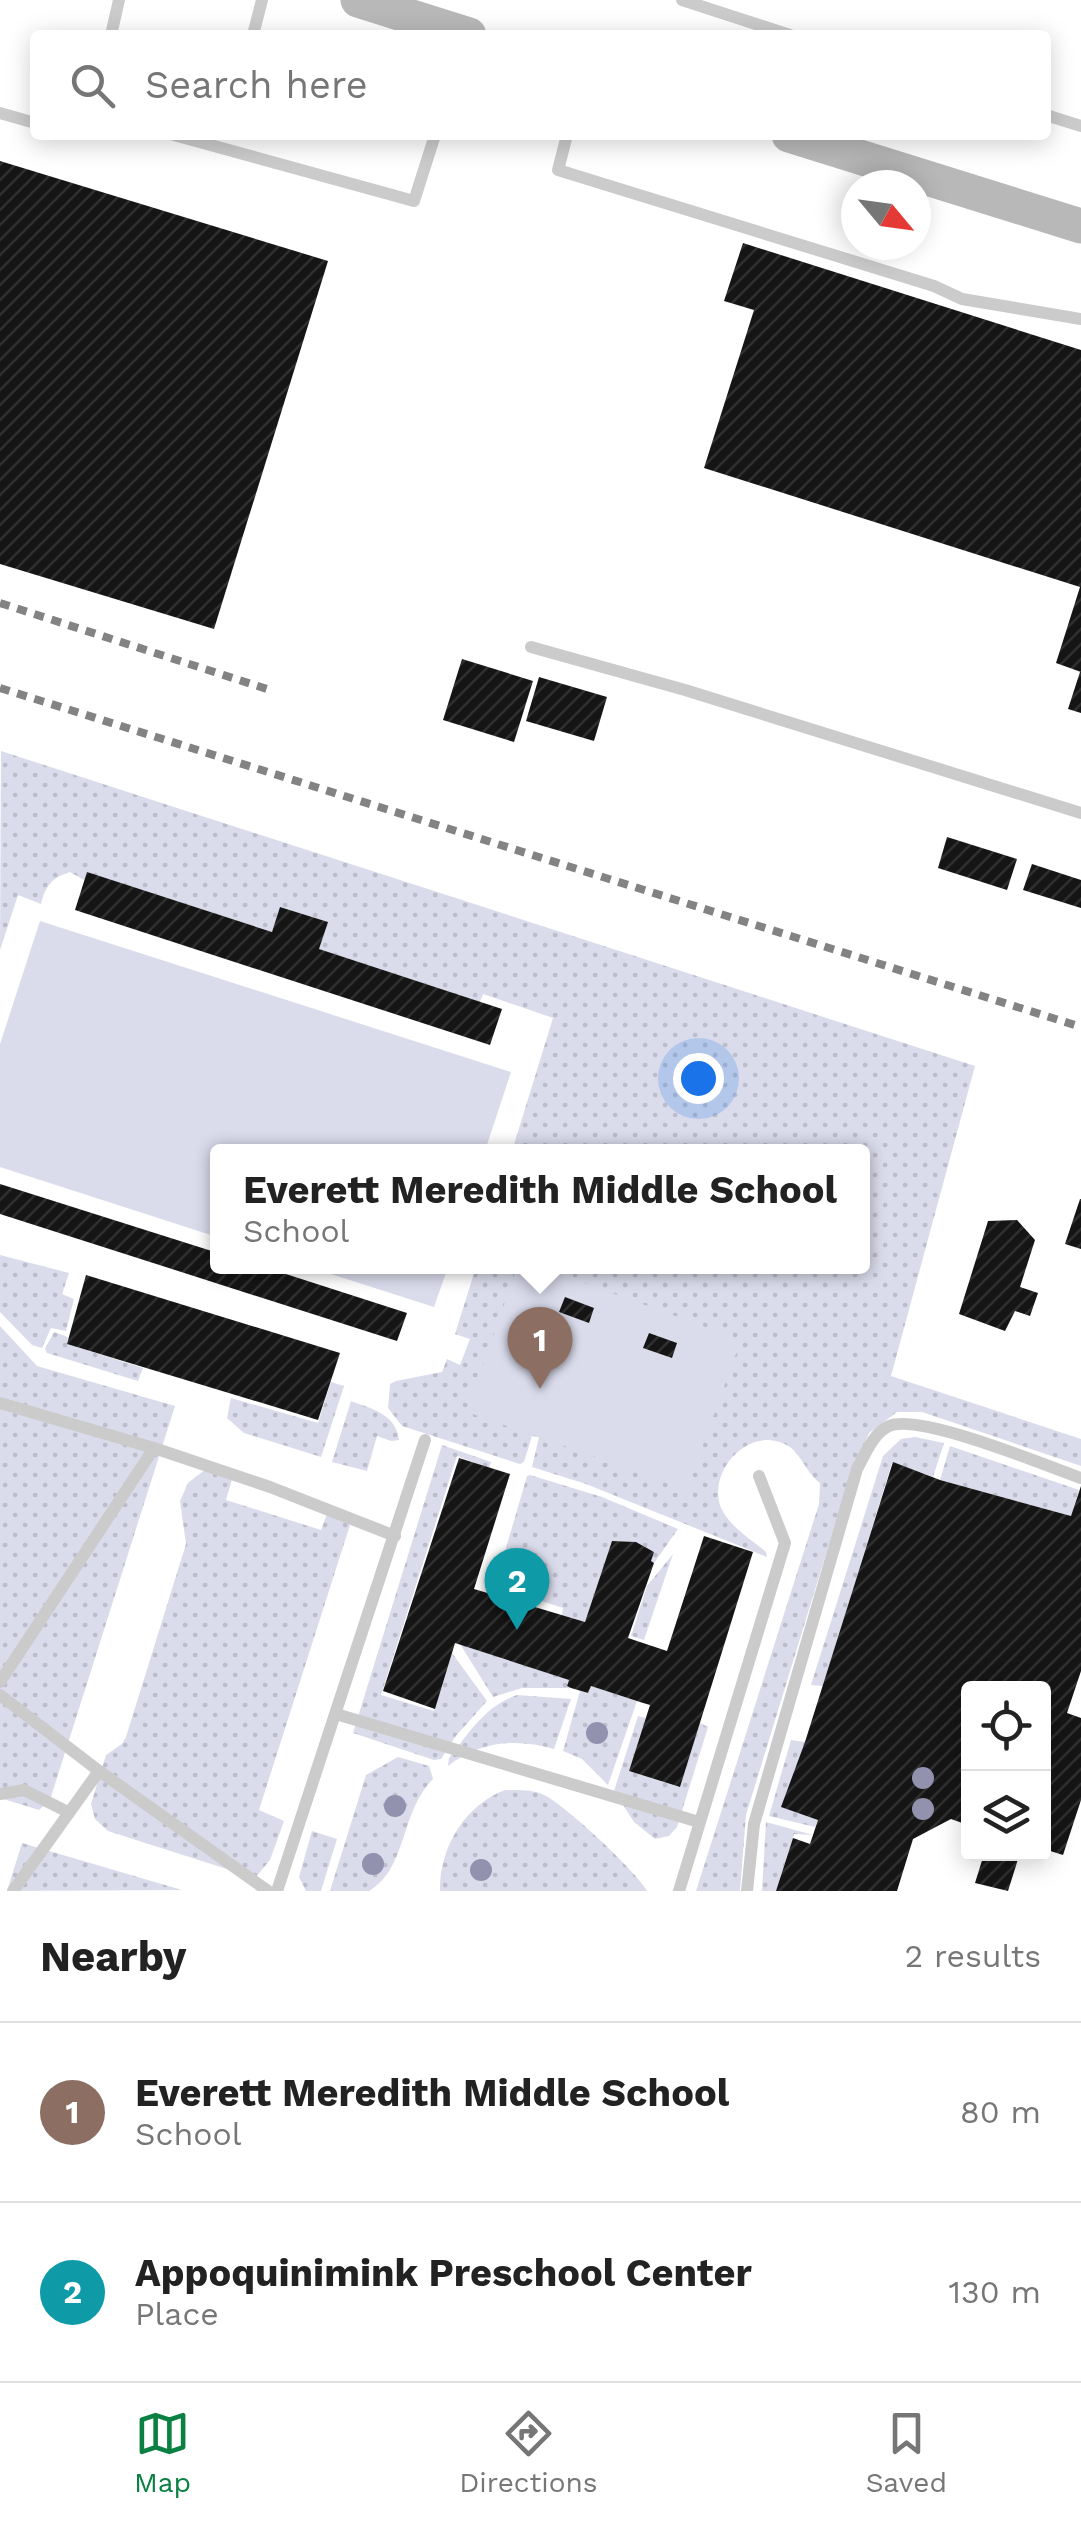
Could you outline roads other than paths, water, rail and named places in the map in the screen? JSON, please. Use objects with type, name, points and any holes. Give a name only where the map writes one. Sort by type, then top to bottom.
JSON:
[{"type":"street","points":[[358,0],[451,30]]},
{"type":"street","points":[[805,140],[1081,226]]},
{"type":"lane","points":[[112,30],[118,0]]},
{"type":"lane","points":[[254,30],[262,0]]},
{"type":"lane","points":[[682,0],[775,30]]},
{"type":"lane","points":[[0,113],[30,122]]},
{"type":"lane","points":[[1051,117],[1081,126]]},
{"type":"lane","points":[[227,142],[414,201],[433,140]]},
{"type":"lane","points":[[566,140],[558,170],[916,280],[962,299],[1081,319]]},
{"type":"lane","points":[[531,647],[686,690],[1081,813]]},
{"type":"lane","points":[[0,1403],[154,1448],[395,1536]]},
{"type":"lane","points":[[748,1891],[754,1824],[857,1469],[875,1438],[889,1426],[922,1424],[1081,1478]]},
{"type":"lane","points":[[278,1891],[424,1440]]},
{"type":"lane","points":[[0,1682],[154,1448]]},
{"type":"lane","points":[[678,1891],[785,1543],[759,1476]]},
{"type":"lane","points":[[0,1695],[99,1772],[268,1891]]},
{"type":"lane","points":[[336,1714],[699,1822]]},
{"type":"lane","points":[[13,1891],[99,1772]]},
{"type":"lane","points":[[0,1794],[24,1790],[68,1812]]},
{"type":"railway","points":[[0,603],[270,690]]},
{"type":"railway","points":[[0,688],[1081,1027]]},
{"type":"place","name":"Everett Meredith Middle School","points":[[540,1389]]},
{"type":"place","name":"Appoquinimink Preschool Center","points":[[517,1630]]}]
